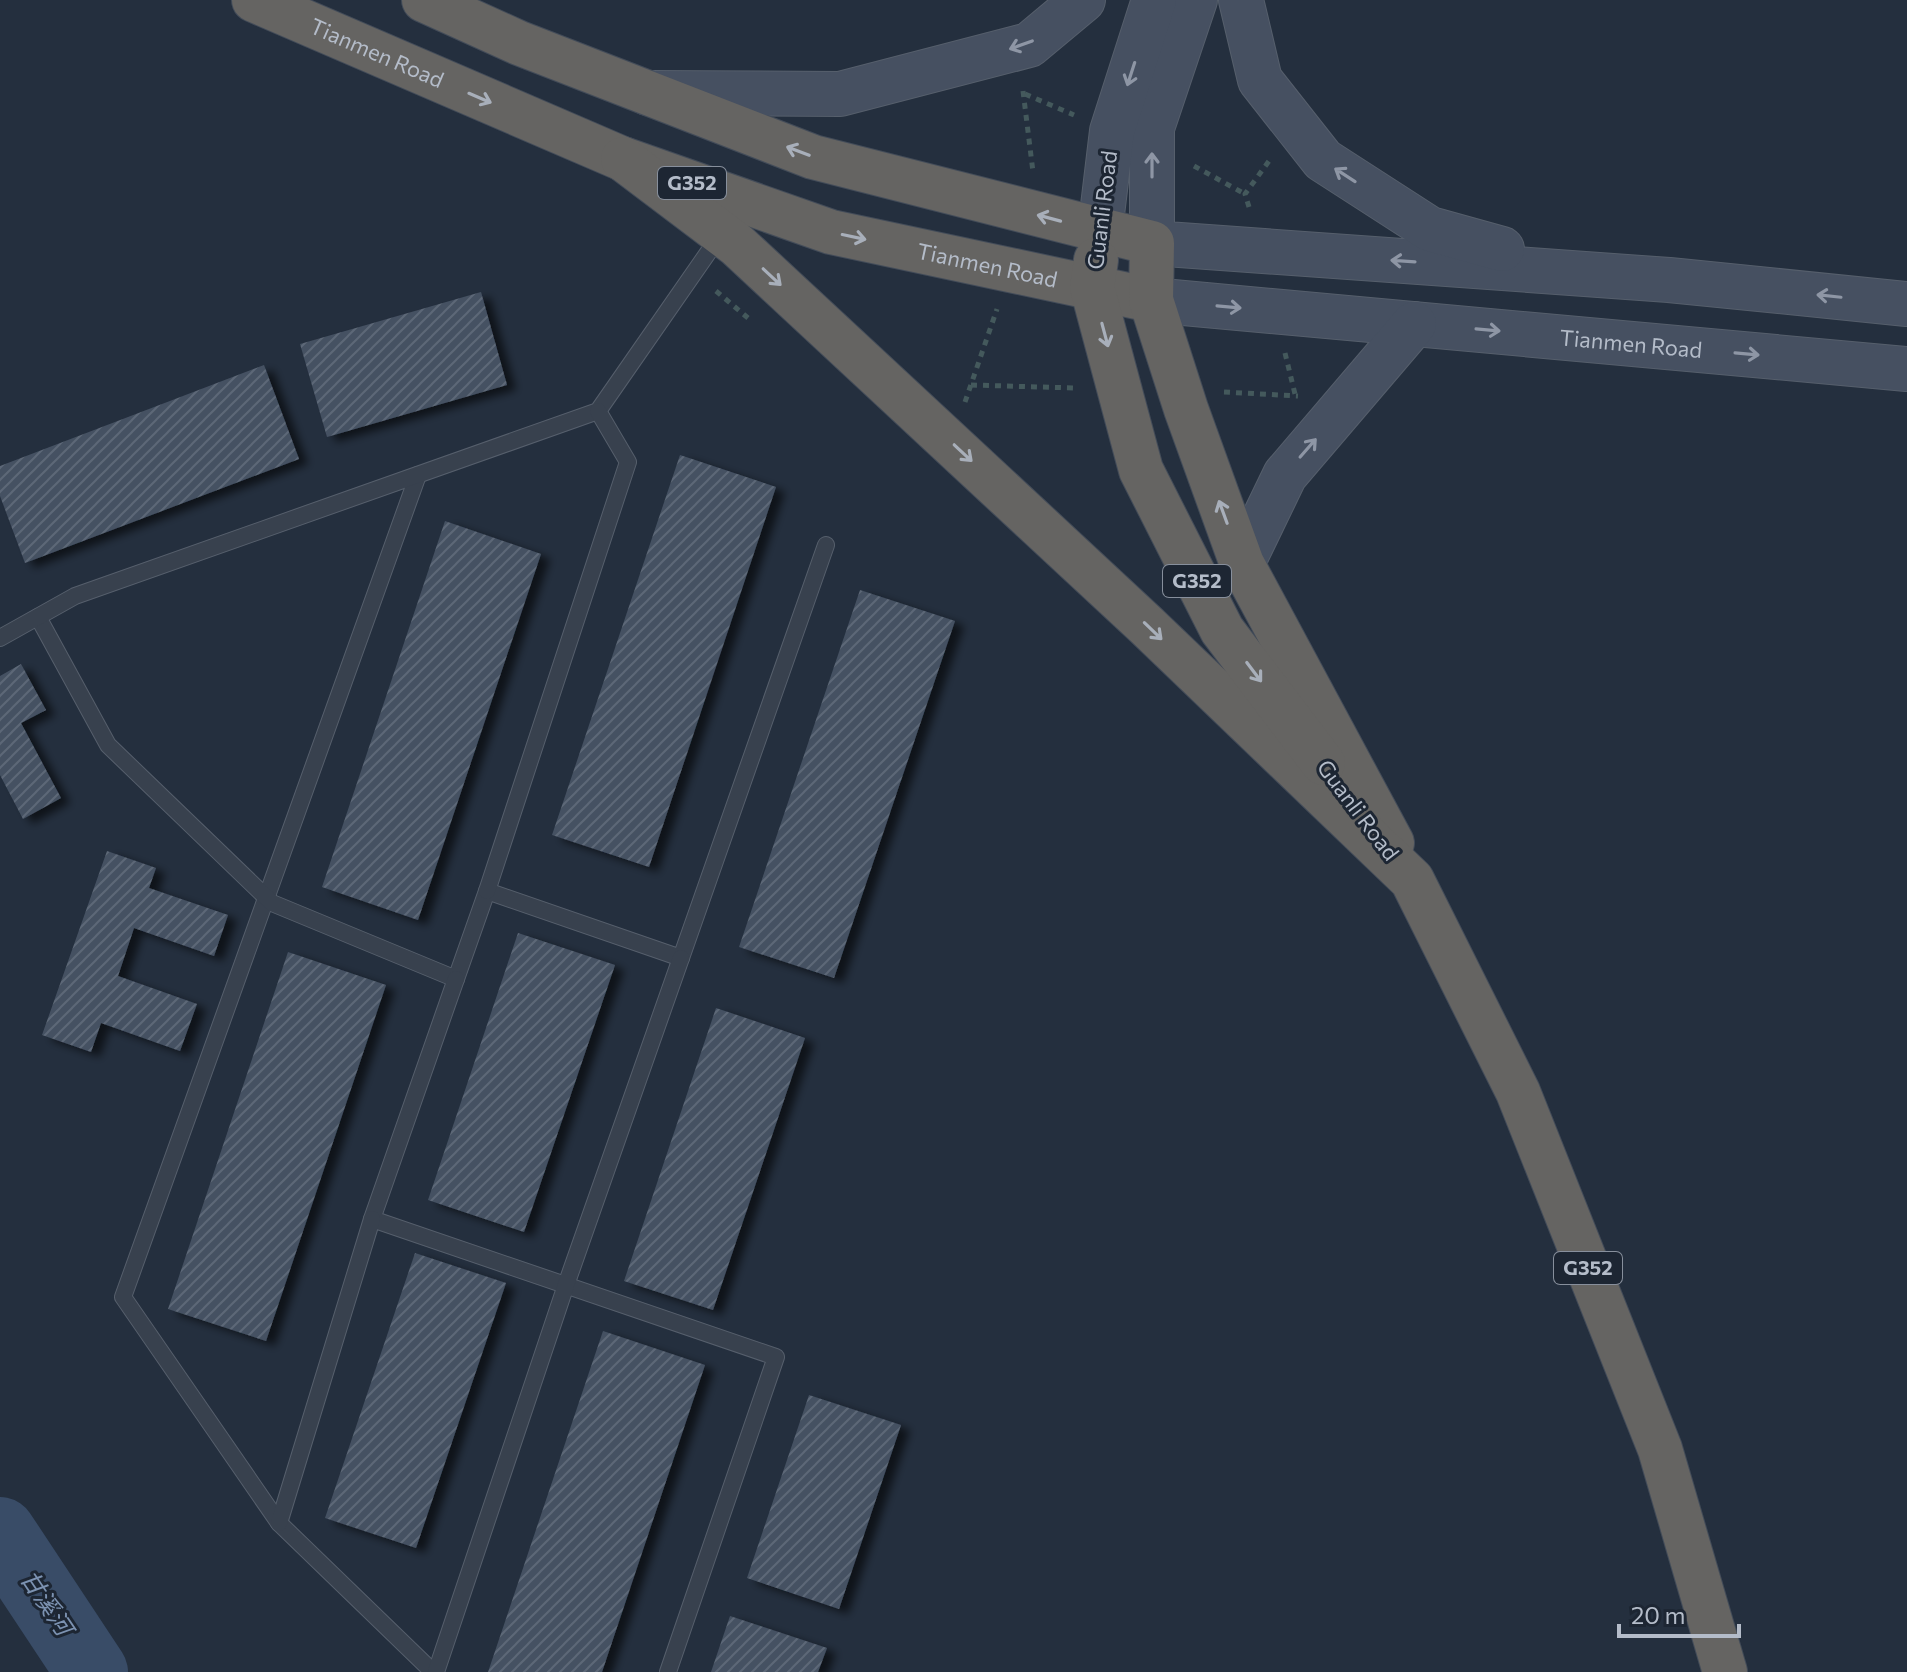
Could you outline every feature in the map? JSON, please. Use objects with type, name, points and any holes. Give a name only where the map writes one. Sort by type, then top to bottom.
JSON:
[{"type":"highway","name":"Tianmen Road","points":[[254,0],[623,159],[831,232],[1151,300]]},
{"type":"highway","points":[[424,0],[519,43],[813,157],[1152,243]]},
{"type":"highway","points":[[623,159],[721,233],[1135,614],[1412,880]]},
{"type":"highway","name":"Guanli Road","points":[[1100,231],[1092,287],[1141,470],[1222,630],[1412,880]]},
{"type":"highway","name":"Guanli Road","points":[[1152,243],[1151,300],[1186,409],[1242,564],[1412,880]]},
{"type":"highway","name":"G352","points":[[1412,880],[1518,1092],[1660,1449],[1725,1672]]},
{"type":"main road","points":[[647,93],[840,94],[1029,45],[1083,0]]},
{"type":"main road","name":"Guanli Road","points":[[1100,231],[1112,131],[1154,0]]},
{"type":"main road","name":"Guanli Road","points":[[1152,243],[1152,128],[1195,0]]},
{"type":"main road","points":[[1241,0],[1260,80],[1323,160],[1430,229],[1597,275]]},
{"type":"main road","points":[[1152,243],[1597,275],[1907,304]]},
{"type":"main road","name":"Tianmen Road","points":[[1151,300],[1907,369]]},
{"type":"main road","points":[[1242,564],[1285,475],[1414,324]]},
{"type":"lane","points":[[0,638],[75,596],[598,411],[721,233]]},
{"type":"lane","points":[[279,1523],[372,1219],[487,891],[628,462],[598,411]]},
{"type":"lane","points":[[418,475],[123,1297],[279,1523],[434,1672],[566,1285],[826,545]]},
{"type":"lane","points":[[38,617],[108,745],[272,903],[456,979]]},
{"type":"lane","points":[[487,891],[681,958]]},
{"type":"lane","points":[[372,1219],[776,1357],[668,1672]]},
{"type":"path","points":[[1003,52],[1025,94],[1033,172],[1023,211]]},
{"type":"path","points":[[961,414],[994,319],[1007,270]]},
{"type":"path","points":[[694,273],[755,324]]},
{"type":"building","points":[[481,292],[507,385],[327,437],[300,344]]},
{"type":"building","points":[[264,365],[299,459],[25,563],[0,496],[0,466]]},
{"type":"building","points":[[680,455],[776,487],[649,867],[552,835]]},
{"type":"building","points":[[445,521],[541,554],[418,920],[322,887]]},
{"type":"building","points":[[860,590],[955,621],[834,978],[739,947]]},
{"type":"building","points":[[21,664],[46,710],[21,723],[61,798],[23,819],[0,775],[0,676]]},
{"type":"building","points":[[107,851],[156,868],[149,888],[228,915],[214,956],[134,928],[118,976],[197,1004],[180,1051],[101,1023],[91,1052],[42,1035]]},
{"type":"building","points":[[518,933],[615,965],[524,1232],[428,1200]]},
{"type":"building","points":[[288,952],[386,985],[266,1341],[168,1309]]},
{"type":"building","points":[[716,1008],[805,1038],[713,1310],[624,1281]]},
{"type":"building","points":[[415,1253],[506,1283],[416,1548],[325,1518]]},
{"type":"building","points":[[603,1331],[705,1365],[602,1672],[488,1672]]},
{"type":"building","points":[[809,1395],[901,1425],[839,1609],[747,1578]]},
{"type":"building","points":[[730,1616],[827,1648],[818,1672],[711,1672]]},
{"type":"waterway","name":"甘溪河","points":[[0,1533],[92,1672]]}]
